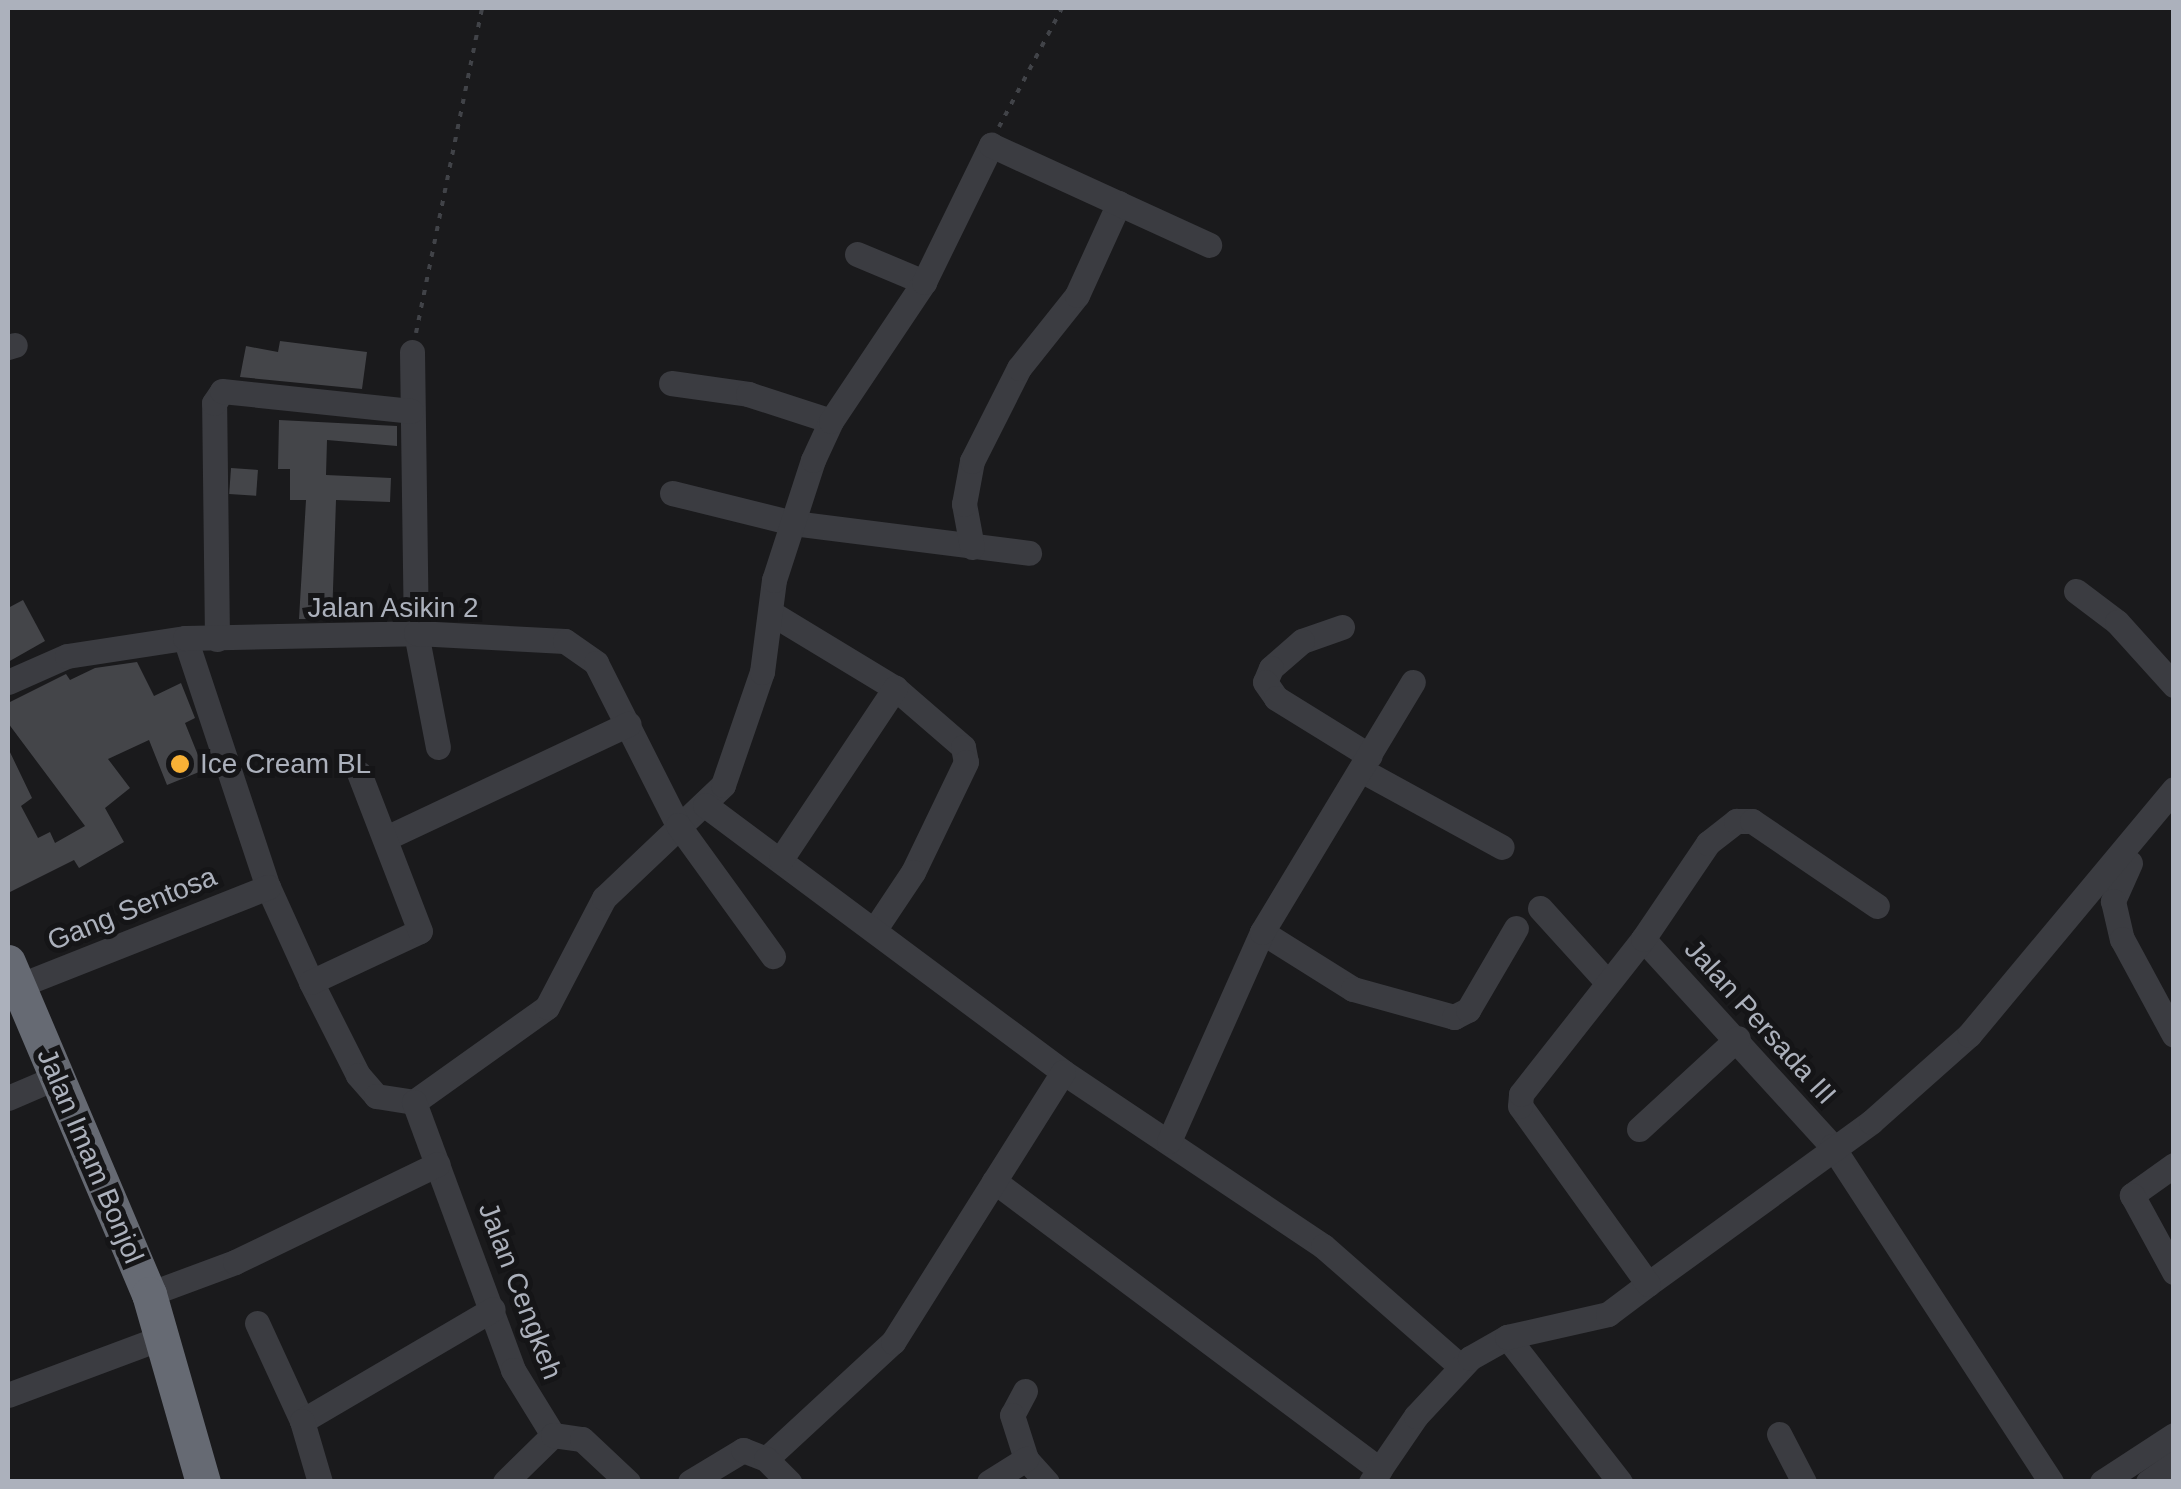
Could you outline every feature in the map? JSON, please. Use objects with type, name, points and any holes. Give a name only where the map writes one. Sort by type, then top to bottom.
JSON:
[{"type":"highway","name":"Jalan Imam Bonjol","points":[[13,974],[149,1294],[203,1482]]},
{"type":"street","points":[[185,638],[268,887],[311,982],[358,1074],[376,1096],[414,1102],[547,1007],[604,898],[678,825],[705,805],[736,760],[762,672],[792,523],[831,421],[924,282],[991,144],[1209,244]]},
{"type":"street","points":[[972,546],[964,504],[972,462],[1019,368],[1077,295],[1120,203]]},
{"type":"street","points":[[856,254],[924,282]]},
{"type":"street","points":[[412,352],[416,633],[438,747]]},
{"type":"street","points":[[670,384],[748,394],[831,421]]},
{"type":"street","points":[[217,640],[214,403],[222,391],[411,412]]},
{"type":"street","points":[[672,493],[792,523],[1030,553]]},
{"type":"street","points":[[2076,592],[2117,622],[2174,685]]},
{"type":"street","points":[[771,613],[895,688],[954,734],[966,762],[913,872],[875,930]]},
{"type":"street","points":[[1342,628],[1302,641],[1271,668],[1265,682],[1276,698],[1366,764],[1502,847]]},
{"type":"street","name":"Jalan Asikin 2","points":[[8,682],[67,656],[185,638],[416,633],[565,641],[596,663],[678,825],[773,956]]},
{"type":"street","points":[[1169,1140],[1262,932],[1412,682]]},
{"type":"street","points":[[781,859],[895,688]]},
{"type":"street","points":[[386,838],[628,724]]},
{"type":"street","points":[[311,982],[420,931],[358,773]]},
{"type":"street","points":[[994,1181],[1376,1476],[1416,1416],[1460,1366],[1507,1337],[1608,1314],[1832,1146],[1871,1122],[1969,1036],[2174,789]]},
{"type":"street","points":[[705,805],[1063,1072],[1323,1246],[1460,1366]]},
{"type":"street","points":[[2174,809],[2123,873],[2113,900],[2122,939],[2174,1034]]},
{"type":"street","points":[[1648,1284],[1520,1106],[1521,1094],[1643,939],[1708,843],[1736,821],[1752,822],[1877,906]]},
{"type":"street","name":"Gang Sentosa","points":[[13,974],[268,887]]},
{"type":"street","points":[[1540,908],[1607,982]]},
{"type":"street","points":[[1262,932],[1353,990],[1454,1017],[1468,1010],[1516,928]]},
{"type":"street","name":"Jalan Persada III","points":[[1643,939],[1738,1038],[1832,1146],[2051,1482]]},
{"type":"street","points":[[1639,1129],[1738,1038]]},
{"type":"street","points":[[766,1459],[894,1342],[1063,1072]]},
{"type":"street","points":[[8,1098],[57,1077]]},
{"type":"street","name":"Jalan Cengkeh","points":[[414,1102],[514,1370],[553,1435]]},
{"type":"street","name":"Jalan Imam Bonjol","points":[[149,1294],[235,1262],[438,1164]]},
{"type":"street","points":[[2174,1165],[2132,1195],[2174,1272]]},
{"type":"street","points":[[302,1420],[493,1309]]},
{"type":"street","points":[[257,1324],[302,1420],[320,1482]]},
{"type":"street","points":[[8,1395],[163,1337]]},
{"type":"street","points":[[1507,1337],[1620,1482]]},
{"type":"street","points":[[1025,1391],[1012,1415],[1026,1459],[1047,1482]]},
{"type":"street","points":[[1779,1434],[1804,1482]]},
{"type":"street","points":[[506,1482],[553,1435],[582,1439],[628,1482]]},
{"type":"street","points":[[2102,1482],[2174,1436]]},
{"type":"street","points":[[690,1482],[743,1450],[766,1459],[789,1482]]},
{"type":"street","points":[[989,1482],[1026,1459]]},
{"type":"street","points":[[2148,1482],[2174,1464]]},
{"type":"path","points":[[412,352],[482,8]]},
{"type":"path","points":[[991,144],[1062,8]]},
{"type":"building","points":[[280,341],[367,352],[362,389],[240,377],[246,346],[278,352]]},
{"type":"building","points":[[279,420],[397,426],[397,446],[327,440],[326,475],[391,478],[390,502],[336,500],[332,619],[299,619],[306,500],[290,500],[290,469],[278,469]]},
{"type":"building","points":[[231,468],[258,470],[256,496],[229,494]]},
{"type":"building","points":[[23,600],[45,641],[8,662],[8,608]]},
{"type":"building","points":[[137,662],[154,696],[181,683],[195,718],[185,723],[204,770],[167,785],[149,740],[108,759],[130,788],[105,808],[124,842],[79,868],[74,860],[8,893],[8,748],[32,798],[21,806],[38,838],[50,832],[55,843],[85,826],[8,723],[8,703],[66,674],[70,680],[95,668]]},
{"type":"place","name":"Ice Cream BL","points":[[180,764]]}]
